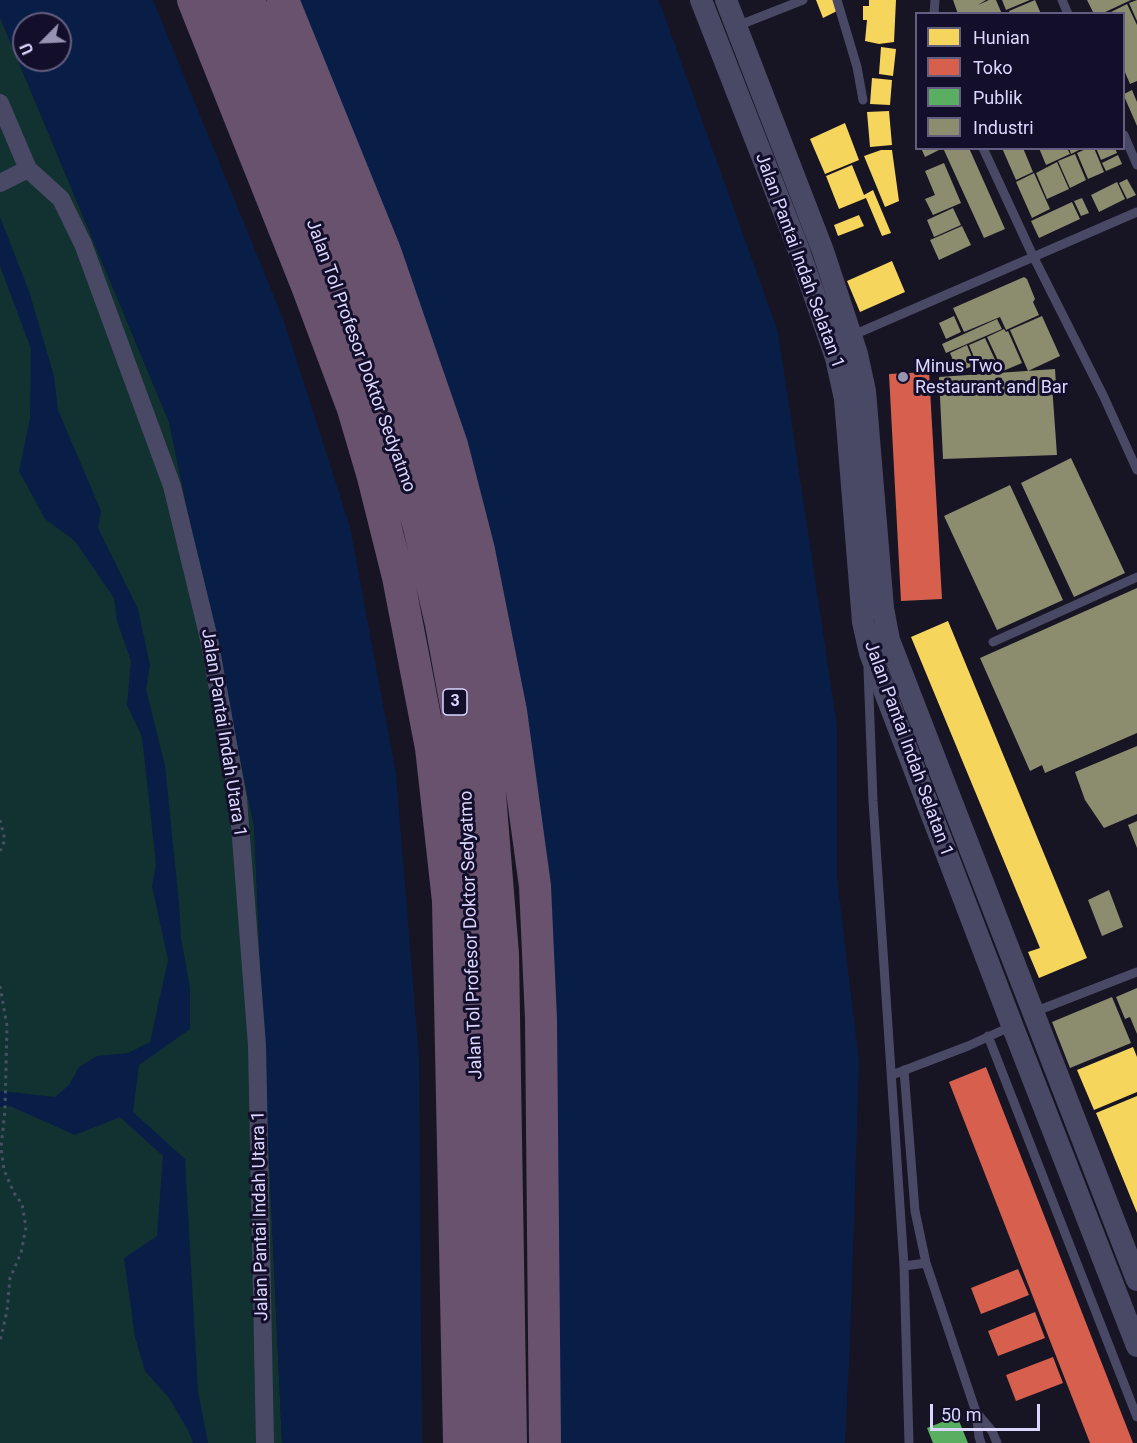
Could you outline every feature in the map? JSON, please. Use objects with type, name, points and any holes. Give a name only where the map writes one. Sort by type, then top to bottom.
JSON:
[{"type":"highway","name":"Jalan Tol Profesor Doktor Sedyatmo","points":[[193,0],[307,286],[353,409],[399,577],[431,748],[448,901],[459,1443]]},
{"type":"highway","name":"Jalan Tol Profesor Doktor Sedyatmo","points":[[222,0],[339,287],[394,441],[419,527],[441,624],[457,711],[473,868],[485,1443]]},
{"type":"highway","name":"Jalan Tol Profesor Doktor Sedyatmo","points":[[249,0],[368,292],[411,415],[439,511],[477,693],[489,782],[503,954],[511,1443]]},
{"type":"highway","points":[[283,0],[385,251],[452,445],[479,550],[511,711],[535,897],[541,1019],[544,1443]]},
{"type":"street","name":"Jalan Pantai Indah Selatan 1","points":[[701,0],[798,248],[865,391],[883,608],[890,640],[1137,1346]]},
{"type":"street","name":"Jalan Pantai Indah Selatan 1","points":[[726,0],[823,251],[841,339],[836,358],[845,399],[863,622],[873,659],[1023,1019],[1137,1280]]},
{"type":"street","name":"Jalan Pantai Indah Utara 1","points":[[0,103],[28,169],[61,199],[83,244],[172,486],[209,639],[238,800],[257,1045],[265,1443]]},
{"type":"street","points":[[0,183],[28,169]]},
{"type":"lane","points":[[736,26],[803,0]]},
{"type":"lane","points":[[837,0],[857,67],[863,100]]},
{"type":"lane","points":[[1125,137],[1137,165]]},
{"type":"lane","points":[[984,150],[1137,470]]},
{"type":"lane","points":[[841,339],[1137,212]]},
{"type":"lane","points":[[993,642],[1137,577]]},
{"type":"lane","points":[[873,659],[869,663],[868,670],[872,789],[904,1266],[909,1443]]},
{"type":"lane","points":[[892,1074],[988,1036],[1023,1019],[1137,972]]},
{"type":"lane","points":[[988,1036],[1137,1417]]},
{"type":"lane","points":[[904,1070],[915,1211],[926,1263],[976,1412],[981,1443]]},
{"type":"lane","points":[[904,1266],[926,1263]]},
{"type":"lane","points":[[976,1412],[992,1431],[997,1443]]},
{"type":"path","points":[[0,820],[5,840],[0,851]]},
{"type":"path","points":[[0,986],[7,1026],[5,1110],[1,1148],[4,1170],[14,1193],[22,1204],[26,1227],[21,1253],[10,1278],[7,1311],[0,1341]]},
{"type":"green space","points":[[0,17],[12,46],[12,72],[23,72],[169,422],[254,825],[282,1443],[0,1443]]},
{"type":"water","points":[[0,0],[153,0],[284,321],[350,527],[396,774],[419,1058],[422,1443],[282,1443],[254,825],[169,422],[23,72],[72,72],[72,12],[12,12],[12,46],[0,17]]},
{"type":"water","points":[[288,0],[658,0],[664,14],[778,332],[837,726],[837,878],[859,1062],[845,1443],[550,1443],[539,874]]},
{"type":"water","points":[[0,217],[29,291],[54,376],[58,410],[101,511],[98,528],[138,609],[150,665],[146,689],[165,766],[181,938],[190,988],[190,1029],[139,1065],[133,1112],[185,1159],[198,1391],[208,1443],[193,1443],[169,1398],[145,1371],[135,1337],[124,1258],[157,1236],[163,1156],[120,1117],[75,1135],[10,1106],[0,1107],[0,1091],[55,1097],[69,1085],[79,1067],[97,1056],[128,1053],[150,1042],[168,960],[152,886],[156,864],[142,737],[127,705],[131,661],[117,621],[114,598],[75,541],[45,519],[19,471],[30,419],[31,349],[0,266]]},
{"type":"building: Hunian","points":[[816,0],[833,0],[837,11],[823,18]]},
{"type":"building: Hunian","points":[[869,0],[896,0],[894,42],[879,44],[865,41],[867,20],[863,20],[863,6],[869,6]]},
{"type":"building: Hunian","points":[[881,47],[896,49],[893,76],[879,74]]},
{"type":"building: Hunian","points":[[872,78],[892,80],[890,105],[870,104]]},
{"type":"building: Hunian","points":[[889,111],[892,145],[870,147],[867,112]]},
{"type":"building: Hunian","points":[[845,123],[859,160],[825,174],[810,139]]},
{"type":"building: Hunian","points":[[881,150],[892,150],[899,201],[885,207],[864,156]]},
{"type":"building: Hunian","points":[[852,165],[864,195],[873,190],[891,233],[882,236],[866,198],[839,209],[826,176]]},
{"type":"building: Hunian","points":[[859,215],[864,226],[838,236],[834,225]]},
{"type":"building: Hunian","points":[[892,261],[905,292],[860,312],[847,281]]},
{"type":"building: Hunian","points":[[948,621],[1087,958],[1039,978],[1028,952],[1040,948],[911,637]]},
{"type":"building: Hunian","points":[[1133,1047],[1137,1057],[1137,1092],[1094,1110],[1077,1070]]},
{"type":"building: Hunian","points":[[1137,1096],[1137,1213],[1096,1113]]},
{"type":"building: Toko","points":[[929,372],[942,599],[901,601],[889,374]]},
{"type":"building: Toko","points":[[986,1067],[1133,1443],[1090,1443],[949,1082]]},
{"type":"building: Toko","points":[[1018,1269],[1029,1295],[981,1314],[971,1288]]},
{"type":"building: Toko","points":[[1035,1312],[1045,1338],[998,1356],[988,1331]]},
{"type":"building: Toko","points":[[1053,1357],[1063,1383],[1016,1401],[1006,1375]]},
{"type":"building: Publik","points":[[957,1416],[968,1443],[933,1443],[927,1428]]},
{"type":"building: Industri","points":[[953,0],[986,0],[978,5],[989,0],[996,0],[1001,12],[957,12]]},
{"type":"building: Industri","points":[[1002,0],[1030,0],[1006,10]]},
{"type":"building: Industri","points":[[1035,0],[1040,12],[1009,12]]},
{"type":"building: Industri","points":[[1087,0],[1131,0],[1105,12],[1093,12]]},
{"type":"building: Industri","points":[[1137,0],[1137,21],[1129,3]]},
{"type":"building: Industri","points":[[1127,4],[1137,25],[1137,81],[1130,84],[1125,72],[1125,12],[1111,12]]},
{"type":"building: Industri","points":[[1132,90],[1137,102],[1137,126],[1125,98],[1125,94]]},
{"type":"building: Industri","points":[[922,150],[939,150],[925,157]]},
{"type":"building: Industri","points":[[944,150],[970,150],[1005,229],[984,238]]},
{"type":"building: Industri","points":[[1003,150],[1024,150],[1033,172],[1016,180]]},
{"type":"building: Industri","points":[[1040,150],[1068,150],[1070,154],[1046,165]]},
{"type":"building: Industri","points":[[1084,150],[1095,150],[1104,172],[1088,179],[1077,153]]},
{"type":"building: Industri","points":[[1097,150],[1116,150],[1117,153],[1101,160]]},
{"type":"building: Industri","points":[[1075,154],[1086,180],[1070,188],[1058,161]]},
{"type":"building: Industri","points":[[1118,155],[1122,164],[1106,171],[1102,163]]},
{"type":"building: Industri","points":[[1057,162],[1069,189],[1047,199],[1036,173]]},
{"type":"building: Industri","points":[[944,163],[961,203],[933,215],[925,199],[935,195],[925,171]]},
{"type":"building: Industri","points":[[1034,173],[1050,209],[1032,218],[1016,182]]},
{"type":"building: Industri","points":[[1127,179],[1136,195],[1127,199],[1119,183]]},
{"type":"building: Industri","points":[[1117,182],[1125,199],[1099,212],[1091,195]]},
{"type":"building: Industri","points":[[1082,198],[1089,213],[1081,216],[1074,201]]},
{"type":"building: Industri","points":[[1072,202],[1080,219],[1039,238],[1031,221]]},
{"type":"building: Industri","points":[[953,208],[961,225],[934,237],[927,220]]},
{"type":"building: Industri","points":[[962,226],[971,245],[939,260],[930,240]]},
{"type":"building: Industri","points":[[1024,277],[1035,299],[1033,302],[1039,315],[1006,330],[1000,317],[964,332],[953,308]]},
{"type":"building: Industri","points":[[954,316],[961,332],[946,339],[939,323]]},
{"type":"building: Industri","points":[[1042,316],[1060,356],[1028,371],[1010,330]]},
{"type":"building: Industri","points":[[997,319],[1002,329],[946,353],[942,344]]},
{"type":"building: Industri","points":[[1004,329],[1008,331],[1022,363],[1003,371],[987,337]]},
{"type":"building: Industri","points":[[985,338],[997,364],[980,372],[969,345]]},
{"type":"building: Industri","points":[[967,345],[975,365],[958,372],[950,353]]},
{"type":"building: Industri","points":[[1055,369],[1056,384],[1052,385],[1057,455],[943,459],[939,377]]},
{"type":"building: Industri","points":[[1071,458],[1125,573],[1074,597],[1021,483]]},
{"type":"building: Industri","points":[[1010,485],[1063,600],[997,630],[944,516]]},
{"type":"building: Industri","points":[[1137,588],[1137,733],[1045,773],[1042,765],[1030,771],[980,658]]},
{"type":"building: Industri","points":[[1137,746],[1137,814],[1104,828],[1085,800],[1075,772]]},
{"type":"building: Industri","points":[[1137,821],[1137,848],[1128,825]]},
{"type":"building: Industri","points":[[1109,890],[1123,927],[1102,936],[1088,900]]},
{"type":"building: Industri","points":[[1137,988],[1137,1034],[1130,1017],[1125,1019],[1116,997]]},
{"type":"building: Industri","points":[[1112,997],[1131,1043],[1070,1068],[1052,1022]]},
{"type":"place","name":"Minus Two Restaurant and Bar","points":[[903,377]]}]
